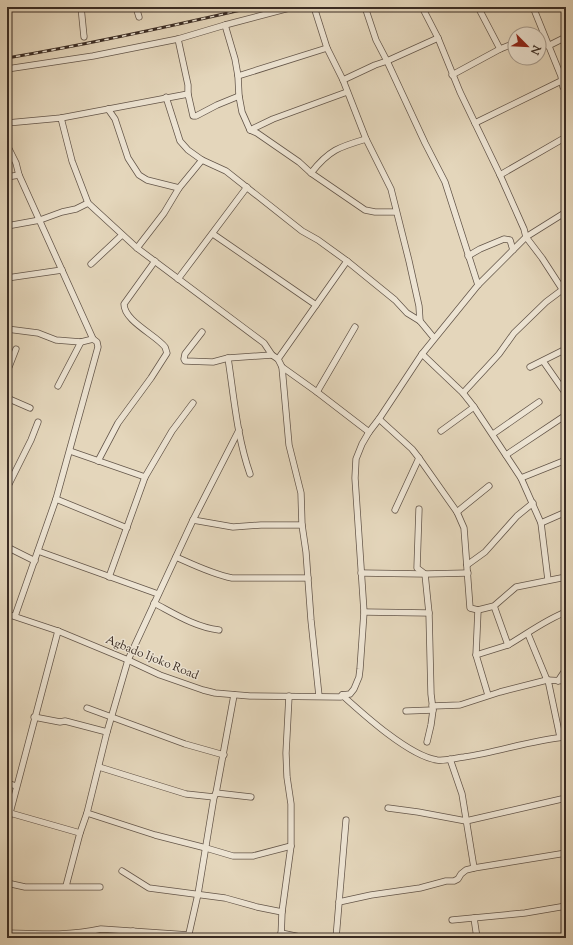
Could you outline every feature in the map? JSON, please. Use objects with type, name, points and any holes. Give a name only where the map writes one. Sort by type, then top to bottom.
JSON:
[{"type":"street","points":[[81,7],[84,36]]},
{"type":"street","points":[[136,7],[139,17]]},
{"type":"street","points":[[7,69],[93,56],[178,39],[292,7]]},
{"type":"street","points":[[314,7],[327,48],[343,80],[366,139],[390,189],[419,306],[420,321]]},
{"type":"street","points":[[365,7],[374,35],[445,182],[478,285]]},
{"type":"street","points":[[422,7],[438,38],[452,75],[500,175],[524,229],[526,237],[542,258],[566,295]]},
{"type":"street","points":[[478,7],[500,49]]},
{"type":"street","points":[[533,7],[538,26]]},
{"type":"street","points":[[225,25],[235,59],[243,116],[250,130],[257,133],[299,162],[311,173],[365,210],[375,212],[396,212]]},
{"type":"street","points":[[566,37],[548,46],[561,76],[563,87],[566,89]]},
{"type":"street","points":[[343,80],[438,38]]},
{"type":"street","points":[[178,39],[193,116],[239,96]]},
{"type":"street","points":[[452,75],[507,46]]},
{"type":"street","points":[[238,76],[327,48]]},
{"type":"street","points":[[475,123],[561,81]]},
{"type":"street","points":[[250,130],[272,119],[347,92]]},
{"type":"street","points":[[7,123],[61,118],[188,94]]},
{"type":"street","points":[[166,97],[180,142],[188,150],[202,160],[226,171],[302,231],[318,240],[347,261],[395,300],[407,313],[420,321],[434,338]]},
{"type":"street","points":[[108,109],[115,119],[128,158],[139,175],[147,180],[179,188]]},
{"type":"street","points":[[61,118],[72,161],[88,203],[137,248],[251,332],[264,343],[282,367],[369,432]]},
{"type":"street","points":[[500,175],[566,137]]},
{"type":"street","points":[[311,173],[321,160],[335,149],[366,139]]},
{"type":"street","points":[[7,145],[16,163],[19,175],[98,347],[56,500],[15,616]]},
{"type":"street","points":[[137,248],[164,213],[179,188],[202,160]]},
{"type":"street","points":[[7,177],[19,175]]},
{"type":"street","points":[[178,279],[204,242],[213,234],[247,187]]},
{"type":"street","points":[[7,226],[40,220],[76,209],[88,203]]},
{"type":"street","points":[[342,695],[350,694],[359,677],[364,612],[355,498],[355,466],[359,452],[369,432],[379,420],[422,354],[478,285],[526,237],[566,212]]},
{"type":"street","points":[[213,234],[316,305]]},
{"type":"street","points":[[91,264],[122,235]]},
{"type":"street","points":[[468,256],[480,249],[504,239],[510,240],[513,250]]},
{"type":"street","points":[[98,461],[118,423],[151,378],[167,353],[164,347],[134,322],[124,308],[124,304],[155,261]]},
{"type":"street","points":[[275,357],[316,305],[347,261]]},
{"type":"street","points":[[7,278],[62,270]]},
{"type":"street","points":[[464,393],[499,354],[514,333],[546,302],[562,290]]},
{"type":"street","points":[[317,392],[355,327]]},
{"type":"street","points":[[7,329],[38,333],[56,340],[81,342],[93,338]]},
{"type":"street","points":[[202,332],[185,354],[184,359],[186,361],[213,362],[228,358],[275,357]]},
{"type":"street","points":[[58,386],[81,342]]},
{"type":"street","points":[[530,367],[566,348]]},
{"type":"street","points":[[7,372],[16,349]]},
{"type":"street","points":[[422,354],[464,393],[520,478],[533,503],[541,523],[548,580]]},
{"type":"street","points":[[228,358],[244,458],[250,474]]},
{"type":"street","points":[[543,361],[566,394]]},
{"type":"street","points":[[282,367],[289,445],[301,492],[302,525],[306,552],[319,696]]},
{"type":"street","points":[[7,398],[30,408]]},
{"type":"street","points":[[492,434],[539,402]]},
{"type":"street","points":[[109,577],[128,528],[145,477],[172,431],[193,403]]},
{"type":"street","points":[[441,431],[474,407]]},
{"type":"street","points":[[506,455],[566,415]]},
{"type":"street","points":[[379,420],[412,449],[457,512],[464,528],[470,608],[478,610],[494,606],[516,587],[566,577]]},
{"type":"street","points":[[7,488],[31,440],[38,422]]},
{"type":"street","points":[[66,886],[87,813],[111,717],[128,660],[193,520],[239,430]]},
{"type":"street","points":[[70,451],[145,477]]},
{"type":"street","points":[[395,510],[419,458]]},
{"type":"street","points":[[520,478],[566,460]]},
{"type":"street","points":[[457,512],[489,486]]},
{"type":"street","points":[[56,500],[128,528]]},
{"type":"street","points":[[467,565],[485,552],[517,516],[533,503]]},
{"type":"street","points":[[418,508],[417,568],[425,574],[432,708],[431,725],[427,742]]},
{"type":"street","points":[[541,523],[566,512]]},
{"type":"street","points":[[193,520],[233,527],[302,525]]},
{"type":"street","points":[[7,547],[35,561]]},
{"type":"street","points":[[38,551],[158,594]]},
{"type":"street","points":[[176,558],[220,576],[232,578],[308,578]]},
{"type":"street","points":[[361,573],[468,573]]},
{"type":"street","points":[[154,603],[186,620],[207,628],[219,630]]},
{"type":"street","points":[[494,606],[508,645]]},
{"type":"street","points":[[478,610],[476,655],[488,695]]},
{"type":"street","points":[[364,612],[428,613]]},
{"type":"street","points":[[476,655],[508,645],[554,617],[566,613]]},
{"type":"street","name":"Agbado Ijoko Road","points":[[7,615],[15,616],[58,631],[128,660],[175,682],[209,692],[234,696],[341,697],[342,695]]},
{"type":"street","points":[[7,824],[34,717],[58,631]]},
{"type":"street","points":[[342,695],[358,710],[410,749],[436,760],[476,756],[537,740],[563,737],[547,680],[528,634]]},
{"type":"street","points":[[558,680],[566,669]]},
{"type":"street","points":[[406,711],[460,705],[488,695],[547,680],[566,681]]},
{"type":"street","points":[[7,933],[75,933],[101,929],[188,937],[198,894],[234,696]]},
{"type":"street","points":[[289,696],[286,753],[287,777],[291,804],[291,846],[282,912],[281,936],[305,938]]},
{"type":"street","points":[[87,708],[185,744],[224,755]]},
{"type":"street","points":[[34,717],[60,722],[65,721],[107,732]]},
{"type":"street","points":[[450,759],[462,794],[474,868]]},
{"type":"street","points":[[99,767],[186,794],[251,797]]},
{"type":"street","points":[[7,783],[16,786]]},
{"type":"street","points":[[388,808],[466,821],[566,798]]},
{"type":"street","points":[[10,813],[80,833]]},
{"type":"street","points":[[87,813],[155,835],[233,856],[253,856],[291,846]]},
{"type":"street","points":[[336,938],[346,820]]},
{"type":"street","points":[[339,902],[371,895],[420,888],[446,881],[454,881],[458,879],[466,870],[474,868],[566,853]]},
{"type":"street","points":[[122,871],[149,888],[225,898],[256,907],[282,912]]},
{"type":"street","points":[[7,883],[25,887],[100,886]]},
{"type":"street","points":[[452,920],[525,913],[566,906]]},
{"type":"street","points":[[474,918],[477,938]]},
{"type":"street","points":[[132,938],[133,931]]},
{"type":"railway","points":[[7,58],[69,47],[254,7]]}]
